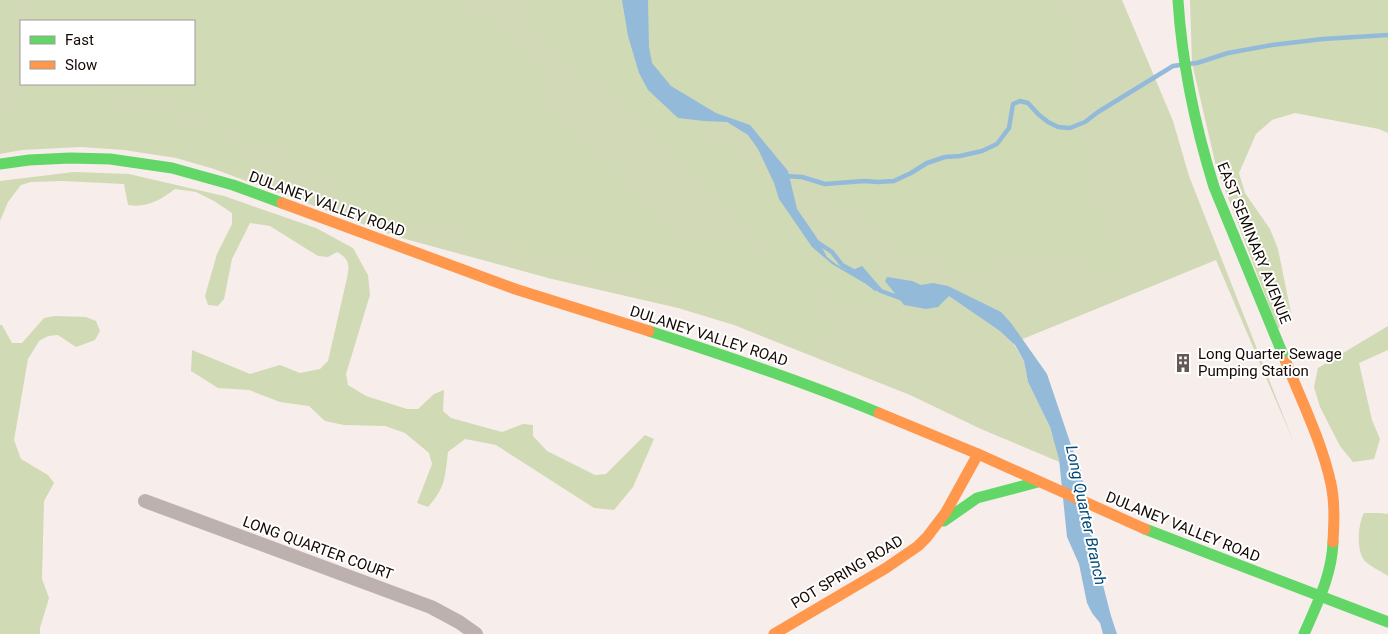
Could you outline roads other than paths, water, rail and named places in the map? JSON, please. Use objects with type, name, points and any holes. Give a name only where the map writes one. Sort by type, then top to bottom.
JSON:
[{"type":"main road","name":"EAST SEMINARY AVENUE","points":[[1178,0],[1178,16],[1186,75],[1204,157],[1214,187],[1318,442],[1331,485],[1334,517],[1333,551],[1327,580],[1304,634]]},
{"type":"main road","name":"DULANEY VALLEY ROAD","points":[[0,164],[70,158],[110,159],[172,168],[263,195],[515,289],[782,375],[978,454],[1096,508],[1188,547],[1388,622]]},
{"type":"main road","name":"POT SPRING ROAD","points":[[774,634],[899,560],[918,546],[946,512],[978,454]]},
{"type":"main road","points":[[935,527],[977,498],[1038,482]]},
{"type":"street","name":"LONG QUARTER COURT","points":[[145,502],[431,607],[459,622],[476,634]]},
{"type":"water","points":[[622,0],[648,0],[649,47],[652,63],[671,86],[716,113],[750,125],[788,171],[797,209],[817,238],[827,257],[846,270],[862,266],[882,289],[875,291],[832,264],[812,247],[779,199],[774,183],[758,149],[748,135],[727,122],[678,118],[648,90],[639,73],[628,36]]},
{"type":"water","points":[[887,277],[912,281],[921,285],[933,283],[948,286],[1001,312],[1047,374],[1081,471],[1095,554],[1117,634],[1103,634],[1100,623],[1087,603],[1079,564],[1067,537],[1059,459],[1050,427],[1028,382],[1024,361],[1015,345],[1000,331],[949,296],[938,307],[926,309],[904,305],[885,281]]},
{"type":"waterway","points":[[1188,64],[1228,53],[1272,45],[1323,39],[1388,35]]},
{"type":"waterway","points":[[785,176],[802,177],[825,184],[894,181],[927,163],[945,157],[982,151],[997,144],[1009,128],[1013,104],[1020,101],[1028,103],[1048,122],[1058,127],[1070,128],[1085,122],[1173,66],[1180,65]]},
{"type":"waterway","name":"Long Quarter Branch","points":[[817,242],[832,252],[842,265],[853,271]]},
{"type":"waterway","name":"Long Quarter Branch","points":[[876,287],[881,291],[903,298]]},
{"type":"place","name":"Long Quarter Sewage Pumping Station","points":[[1183,363]]}]
